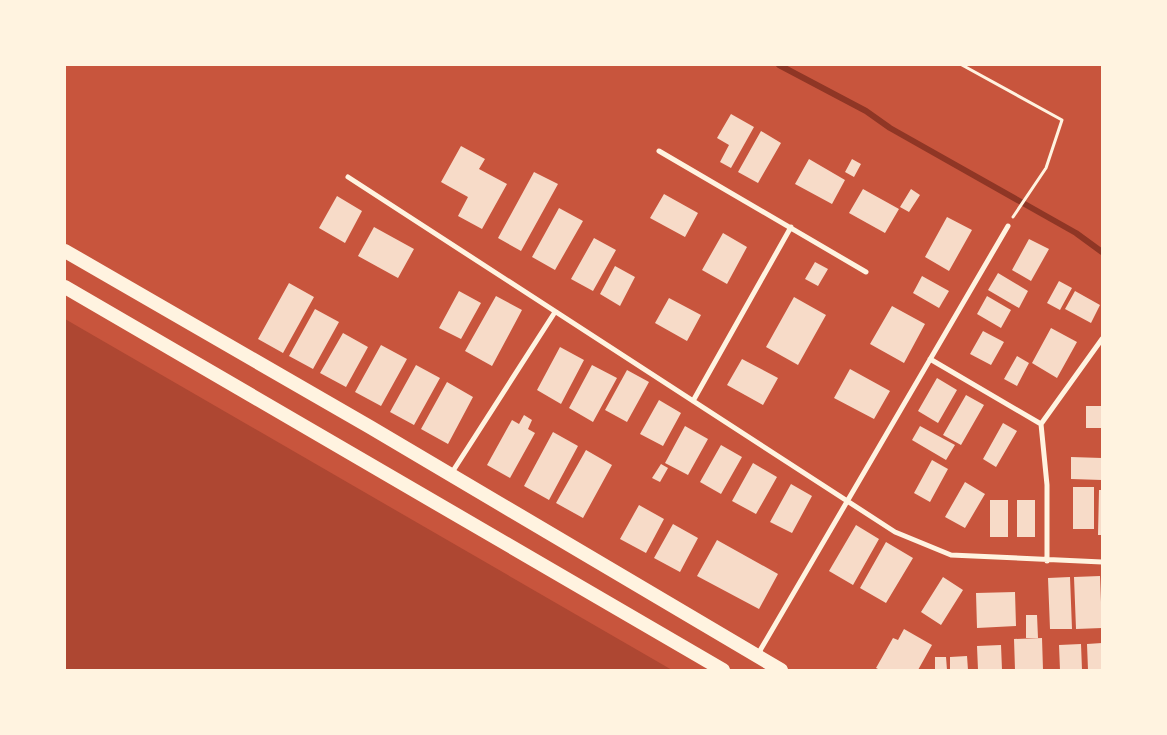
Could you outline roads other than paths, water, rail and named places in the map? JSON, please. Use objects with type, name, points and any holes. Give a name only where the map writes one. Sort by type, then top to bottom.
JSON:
[{"type":"highway","points":[[65,251],[781,670]]},
{"type":"highway","points":[[65,287],[723,670]]},
{"type":"street","points":[[660,151],[866,272]]},
{"type":"street","points":[[348,177],[895,532],[951,555],[1047,561],[1102,562]]},
{"type":"street","points":[[756,656],[1008,226]]},
{"type":"street","points":[[693,401],[791,227]]},
{"type":"street","points":[[450,475],[555,312]]},
{"type":"street","points":[[1047,561],[1047,485],[1041,424],[1102,338]]},
{"type":"street","points":[[930,359],[1041,424]]},
{"type":"waterway","points":[[779,65],[866,111],[890,128],[1076,233],[1102,252]]}]
